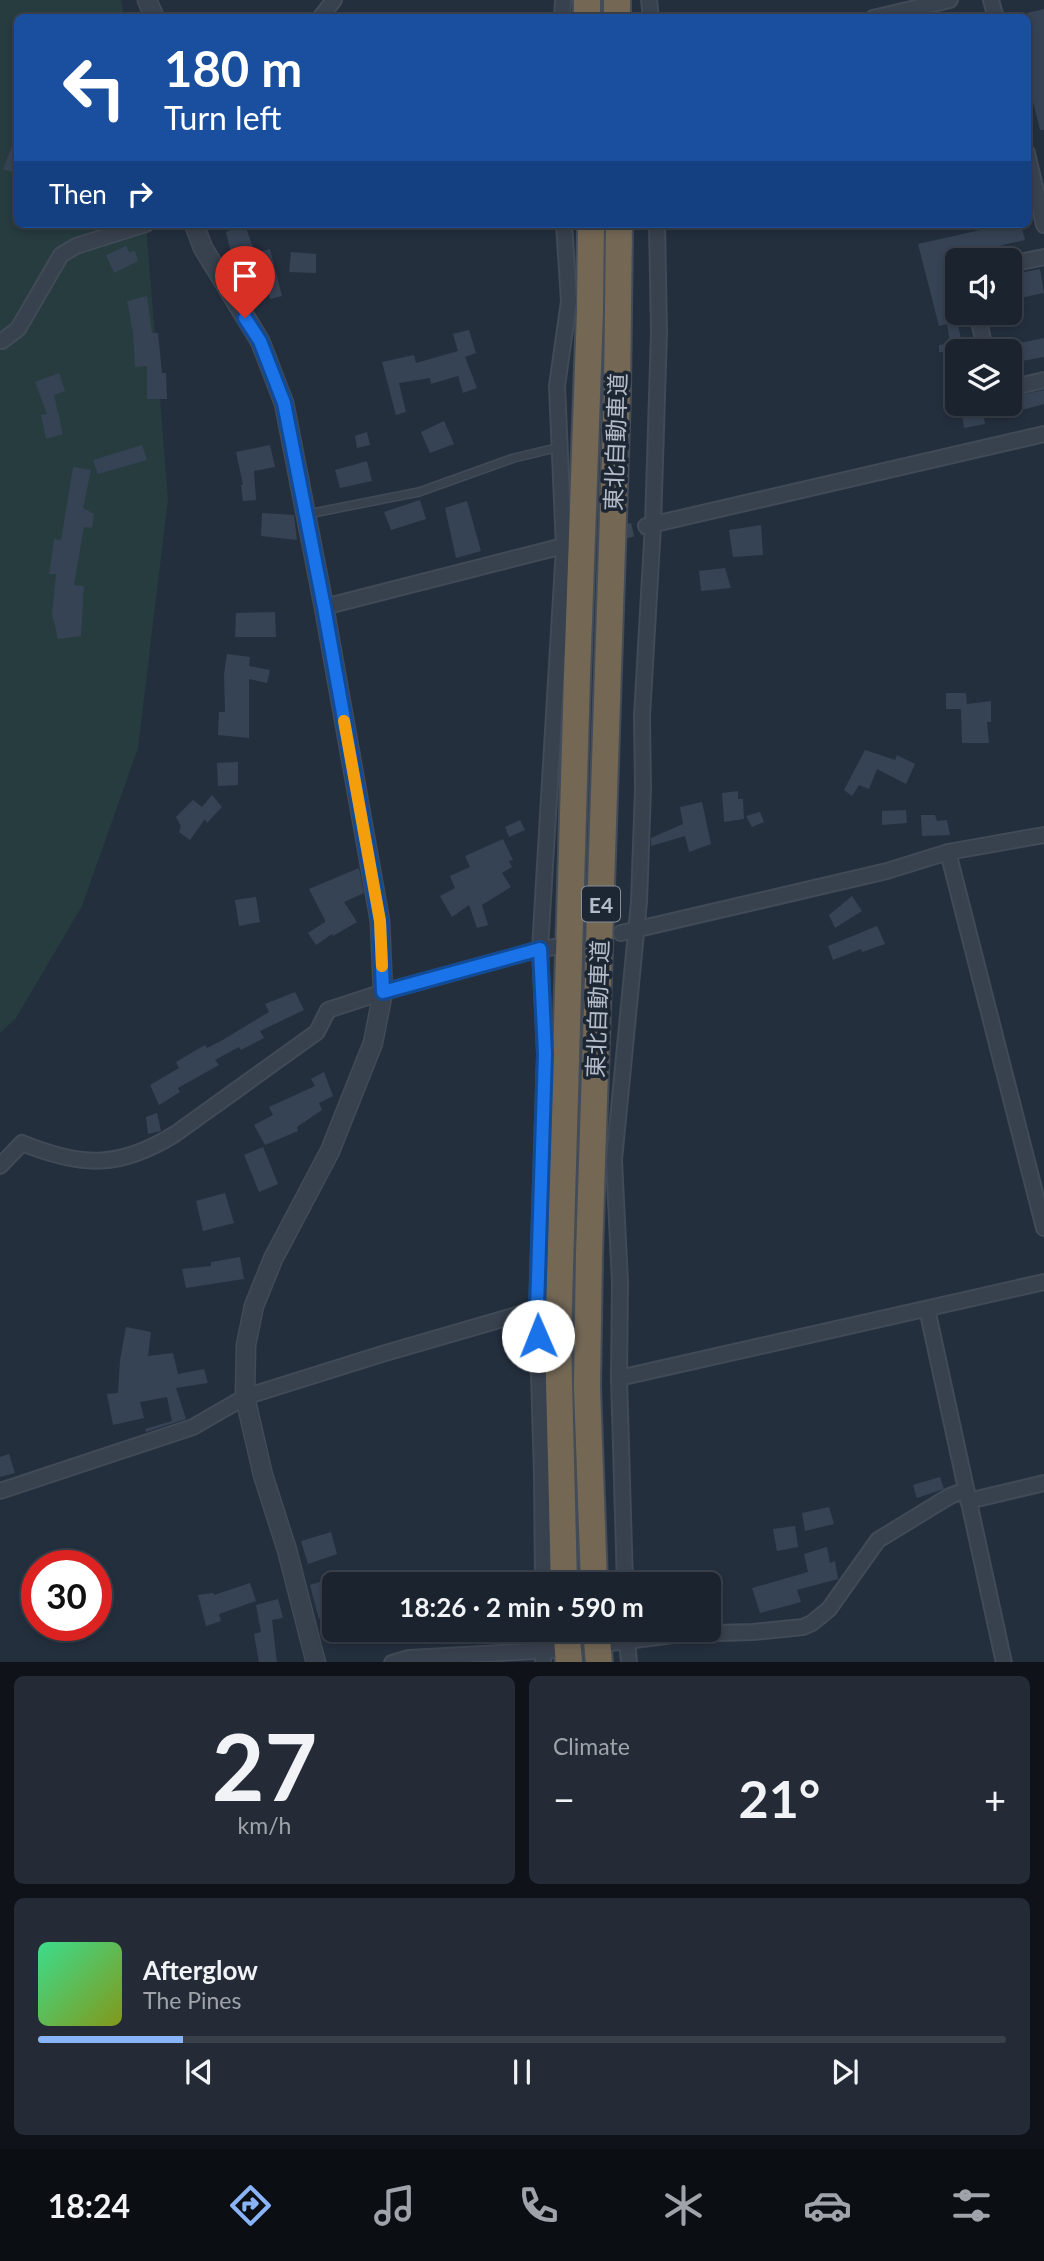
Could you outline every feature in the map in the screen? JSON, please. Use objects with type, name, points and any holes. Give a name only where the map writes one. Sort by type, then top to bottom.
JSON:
[{"type":"highway","name":"東北自動車道","points":[[564,1572],[558,1339],[591,228]]},
{"type":"highway","name":"東北自動車道","points":[[594,1572],[587,1387],[588,1281],[616,406],[619,228]]},
{"type":"street","points":[[323,14],[334,0]]},
{"type":"street","points":[[890,14],[950,0]]},
{"type":"street","points":[[1031,170],[1044,225]]},
{"type":"street","points":[[0,340],[18,329],[61,255],[76,246],[133,228]]},
{"type":"street","points":[[196,228],[203,248],[260,341],[284,403],[324,607],[380,921],[383,992],[373,1044],[330,1151],[273,1259],[254,1307],[246,1345],[245,1397],[263,1475],[287,1550],[316,1662]]},
{"type":"street","points":[[542,1572],[537,1309],[545,1054],[540,949],[568,545],[557,386],[569,301],[564,228]]},
{"type":"street","points":[[625,1572],[619,1378],[620,1282],[614,1160],[629,931],[639,902],[643,789],[642,716],[659,332],[657,228]]},
{"type":"street","points":[[1022,262],[1044,257]]},
{"type":"street","points":[[1022,385],[1044,380]]},
{"type":"street","points":[[649,526],[1044,434]]},
{"type":"street","points":[[324,607],[568,545]]},
{"type":"street","points":[[629,931],[887,871],[948,852],[1044,835]]},
{"type":"street","points":[[948,852],[1044,1228]]},
{"type":"street","points":[[0,1166],[22,1143],[52,1156],[91,1162],[124,1159],[154,1147],[317,1032],[328,1010],[383,992],[555,947]]},
{"type":"street","points":[[619,1378],[1044,1282]]},
{"type":"street","points":[[0,1491],[193,1427],[245,1397],[537,1309]]},
{"type":"street","points":[[927,1309],[1004,1662]]},
{"type":"street","points":[[721,1633],[803,1627],[812,1623],[829,1609],[878,1541],[950,1496],[1044,1483]]},
{"type":"street","points":[[627,1642],[629,1662]]},
{"type":"street","points":[[392,1662],[410,1658],[555,1651]]},
{"type":"lane","points":[[306,514],[419,492],[514,458],[561,447]]},
{"type":"green space","points":[[0,0],[121,0],[123,14],[14,14],[14,228],[146,228],[168,499],[138,748],[82,906],[16,1018],[0,1033]]},
{"type":"building","points":[[1044,9],[1044,130],[1040,130],[1031,94],[1031,14],[1027,13]]},
{"type":"building","points":[[14,141],[14,173],[3,169]]},
{"type":"building","points":[[246,228],[255,253],[270,249],[282,296],[270,299],[268,292],[243,273],[236,274],[226,232]]},
{"type":"building","points":[[989,228],[1022,228],[1025,240],[990,248],[945,248],[945,324],[939,326],[918,244]]},
{"type":"building","points":[[126,246],[129,252],[135,251],[138,261],[114,273],[106,255]]},
{"type":"building","points":[[291,252],[316,254],[316,273],[289,272]]},
{"type":"building","points":[[1040,269],[1044,293],[1022,298],[1022,273]]},
{"type":"building","points":[[147,296],[152,333],[158,333],[162,373],[166,373],[167,399],[147,399],[147,366],[135,367],[133,333],[127,301]]},
{"type":"building","points":[[947,325],[958,325],[961,339],[949,339]]},
{"type":"building","points":[[469,330],[476,353],[465,357],[477,388],[463,393],[458,376],[431,384],[430,378],[399,383],[406,412],[396,415],[382,362],[414,355],[416,363],[458,351],[453,334]]},
{"type":"building","points":[[1044,338],[1044,357],[1022,361],[1022,343]]},
{"type":"building","points":[[945,344],[945,352],[939,352],[939,345]]},
{"type":"building","points":[[59,373],[65,391],[54,395],[63,434],[46,439],[41,415],[47,414],[35,382]]},
{"type":"building","points":[[1044,390],[1044,404],[1022,410],[1022,395]]},
{"type":"building","points":[[962,416],[983,416],[985,424],[964,428]]},
{"type":"building","points":[[444,421],[454,444],[430,453],[421,432]]},
{"type":"building","points":[[367,432],[370,445],[357,448],[355,436]]},
{"type":"building","points":[[142,445],[147,460],[98,474],[93,460]]},
{"type":"building","points":[[270,445],[275,467],[254,471],[256,500],[243,501],[243,485],[236,452]]},
{"type":"building","points":[[367,461],[372,481],[340,488],[335,470]]},
{"type":"building","points":[[73,467],[91,470],[83,508],[94,514],[92,528],[84,527],[74,585],[84,586],[81,636],[58,639],[52,614],[56,574],[49,574],[54,539],[61,540]]},
{"type":"building","points":[[420,500],[426,519],[391,530],[384,512]]},
{"type":"building","points":[[467,501],[481,551],[456,558],[445,508]]},
{"type":"building","points":[[262,513],[294,515],[297,540],[261,536]]},
{"type":"building","points":[[761,525],[763,555],[733,557],[729,530]]},
{"type":"building","points":[[725,568],[731,588],[701,591],[699,571]]},
{"type":"building","points":[[275,612],[276,637],[235,637],[236,613]]},
{"type":"building","points":[[227,654],[250,657],[249,666],[270,670],[267,683],[249,679],[249,738],[218,735],[219,712],[225,712],[224,674]]},
{"type":"building","points":[[946,693],[966,693],[967,704],[991,701],[991,722],[987,722],[989,743],[962,743],[961,709],[946,709]]},
{"type":"building","points":[[865,750],[895,760],[897,755],[915,764],[906,784],[877,769],[869,789],[859,785],[852,796],[844,790]]},
{"type":"building","points":[[238,762],[238,785],[218,786],[217,763]]},
{"type":"building","points":[[738,791],[738,799],[743,799],[744,819],[724,822],[722,793]]},
{"type":"building","points":[[212,795],[222,807],[207,823],[205,819],[190,840],[179,832],[181,826],[176,817],[193,800],[202,807]]},
{"type":"building","points":[[702,802],[711,844],[689,852],[685,836],[651,846],[651,838],[683,824],[680,807]]},
{"type":"building","points":[[906,810],[907,823],[882,825],[882,811]]},
{"type":"building","points":[[760,812],[764,822],[752,827],[746,816]]},
{"type":"building","points":[[921,815],[935,815],[937,821],[947,820],[950,835],[922,836]]},
{"type":"building","points":[[520,820],[525,830],[509,837],[505,827]]},
{"type":"building","points":[[503,839],[513,860],[509,861],[512,867],[502,873],[511,887],[482,905],[488,925],[477,928],[469,905],[452,917],[440,896],[455,888],[450,876],[470,867],[465,856]]},
{"type":"building","points":[[359,868],[364,893],[344,902],[357,922],[316,945],[308,933],[325,920],[309,889]]},
{"type":"building","points":[[852,896],[862,911],[835,928],[829,915]]},
{"type":"building","points":[[256,897],[260,922],[239,926],[235,900]]},
{"type":"building","points":[[877,926],[885,944],[862,952],[861,949],[833,960],[828,946]]},
{"type":"building","points":[[295,992],[304,1010],[260,1031],[264,1038],[215,1060],[219,1065],[178,1088],[180,1092],[159,1105],[150,1085],[179,1068],[176,1062],[205,1045],[207,1048],[221,1041],[269,1012],[265,1004]]},
{"type":"building","points":[[324,1072],[333,1096],[319,1103],[322,1110],[297,1127],[298,1131],[265,1145],[254,1125],[273,1115],[269,1107],[315,1086],[311,1079]]},
{"type":"building","points":[[157,1113],[161,1131],[148,1134],[146,1117]]},
{"type":"building","points":[[263,1147],[278,1184],[259,1192],[244,1155]]},
{"type":"building","points":[[225,1193],[234,1223],[203,1231],[196,1201]]},
{"type":"building","points":[[240,1257],[244,1279],[186,1288],[182,1269],[211,1266],[211,1262]]},
{"type":"building","points":[[126,1327],[151,1332],[148,1356],[173,1353],[178,1374],[204,1369],[208,1383],[176,1388],[186,1419],[146,1432],[145,1429],[172,1421],[167,1397],[140,1402],[144,1418],[113,1425],[107,1394],[118,1393]]},
{"type":"building","points":[[9,1454],[15,1473],[0,1477],[0,1457]]},
{"type":"building","points":[[940,1477],[944,1489],[917,1498],[913,1485]]},
{"type":"building","points":[[829,1507],[834,1524],[805,1531],[802,1513]]},
{"type":"building","points":[[795,1526],[798,1547],[777,1551],[773,1529]]},
{"type":"building","points":[[331,1532],[337,1554],[308,1564],[301,1541]]},
{"type":"building","points":[[827,1547],[830,1563],[835,1561],[838,1579],[797,1590],[801,1602],[760,1613],[752,1588],[808,1572],[804,1554]]},
{"type":"building","points":[[322,1581],[322,1618],[319,1619],[310,1585]]},
{"type":"building","points":[[250,1583],[256,1601],[219,1614],[221,1621],[206,1626],[198,1595],[214,1595]]},
{"type":"building","points":[[278,1599],[283,1618],[272,1620],[277,1662],[259,1662],[254,1634],[261,1632],[256,1605]]},
{"type":"tunnel","points":[[578,542],[645,527]]},
{"type":"slow traffic","points":[[344,721],[380,921],[382,966]]},
{"type":"route","points":[[245,318],[260,341],[284,403],[324,607],[380,921],[383,992],[540,949],[545,1054],[538,1336]]}]
